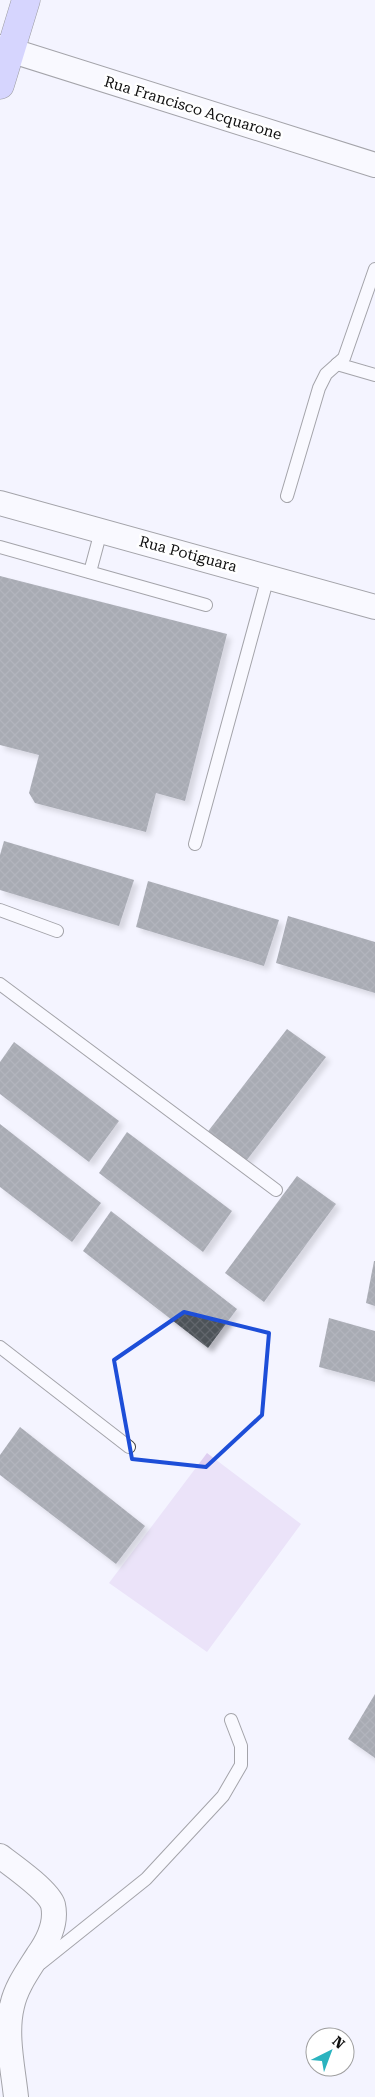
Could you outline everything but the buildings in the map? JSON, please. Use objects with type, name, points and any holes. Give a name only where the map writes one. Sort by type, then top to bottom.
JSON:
[{"type":"main road","points":[[0,85],[5,49],[26,0]]},
{"type":"street","name":"Rua Francisco Acquarone","points":[[5,49],[375,165]]},
{"type":"street","name":"Rua Potiguara","points":[[0,503],[375,606]]},
{"type":"street","points":[[0,1856],[20,1870],[42,1891],[52,1904],[53,1925],[44,1947],[24,1977],[12,2005],[9,2027],[16,2097]]},
{"type":"lane","points":[[287,496],[319,388],[326,374],[344,358],[349,349],[375,269]]},
{"type":"lane","points":[[337,364],[375,375]]},
{"type":"lane","points":[[90,572],[101,531]]},
{"type":"lane","points":[[0,546],[206,605]]},
{"type":"lane","points":[[195,844],[268,577]]},
{"type":"lane","points":[[0,910],[57,931]]},
{"type":"lane","points":[[0,984],[276,1190]]},
{"type":"lane","points":[[0,1347],[129,1447]]},
{"type":"lane","points":[[24,1977],[146,1879],[223,1796],[241,1765],[241,1746],[231,1720]]},
{"type":"highlighted area","points":[[184,1312],[269,1333],[262,1415],[206,1467],[132,1459],[114,1360]]},
{"type":"shaded area","points":[[207,1453],[301,1524],[207,1652],[109,1583]]}]
